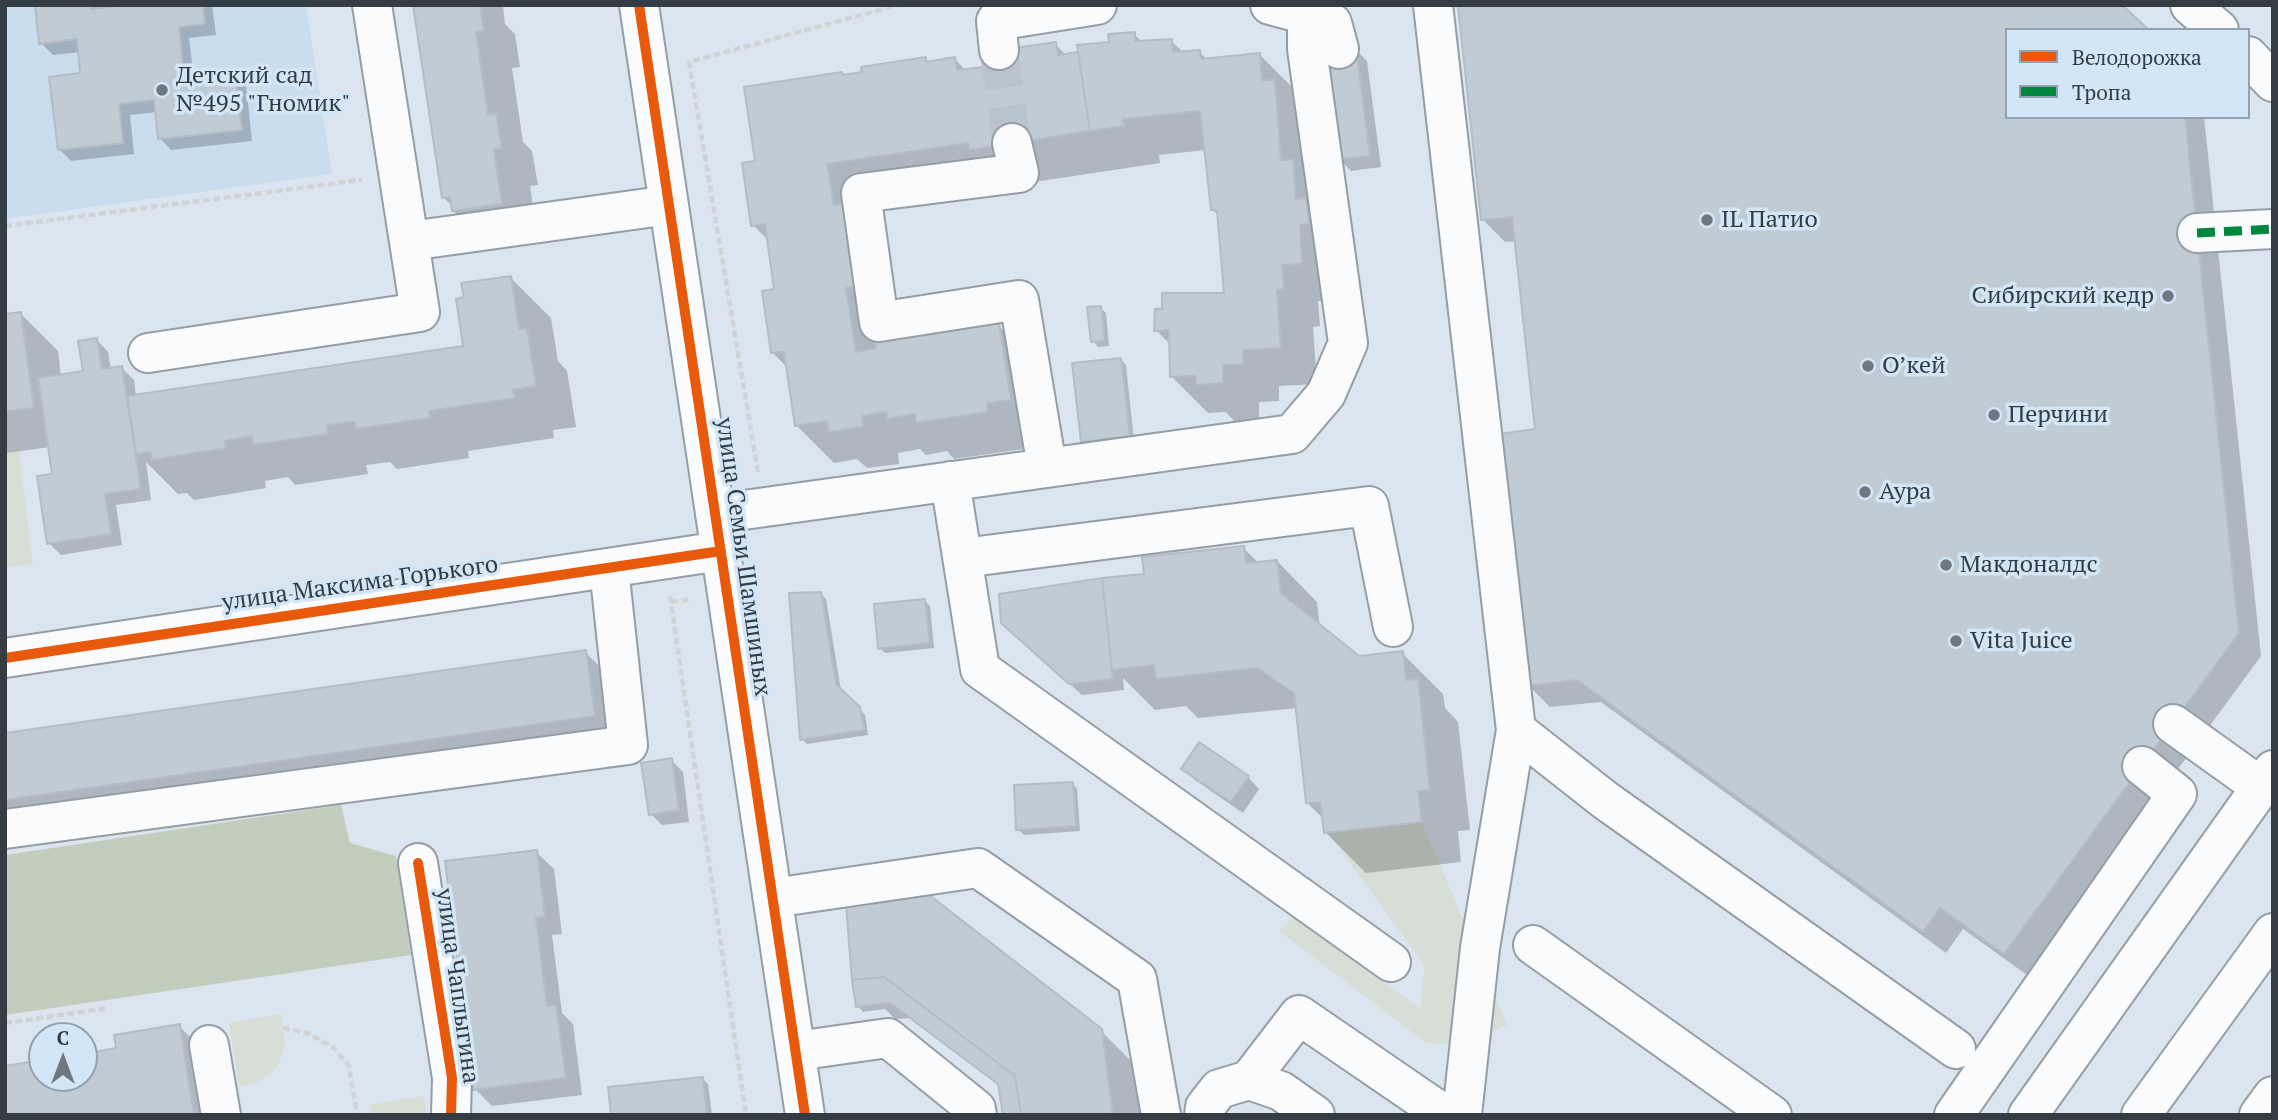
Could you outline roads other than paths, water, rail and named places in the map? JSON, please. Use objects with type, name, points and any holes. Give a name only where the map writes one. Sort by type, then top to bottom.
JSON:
[{"type":"main road","points":[[149,353],[420,312],[372,5]]},
{"type":"main road","name":"улица Семьи Шамшиных","points":[[639,5],[806,1115]]},
{"type":"main road","points":[[999,50],[996,21],[1097,5]]},
{"type":"main road","points":[[1270,5],[1332,23],[1339,49]]},
{"type":"main road","points":[[1433,5],[1516,730],[1480,948],[1462,1115]]},
{"type":"main road","points":[[2190,5],[2217,28]]},
{"type":"main road","points":[[715,514],[1292,433],[1326,394],[1348,343],[1307,49],[1307,15]]},
{"type":"main road","points":[[2250,57],[2273,82]]},
{"type":"main road","points":[[1012,143],[1019,173],[861,193],[879,322],[1019,300],[1048,467]]},
{"type":"main road","points":[[410,241],[669,205]]},
{"type":"main road","points":[[2197,233],[2273,229]]},
{"type":"main road","points":[[950,481],[981,669],[1391,962]]},
{"type":"main road","points":[[962,558],[1369,506],[1393,627]]},
{"type":"main road","name":"улица Максима Горького","points":[[5,658],[721,551]]},
{"type":"main road","points":[[5,829],[628,745],[609,568]]},
{"type":"main road","points":[[2028,1115],[2267,778],[2173,724]]},
{"type":"main road","points":[[1516,730],[1605,800],[1956,1049]]},
{"type":"main road","points":[[1954,1115],[2176,794],[2142,766]]},
{"type":"main road","name":"улица Чаплыгина","points":[[418,863],[452,1078],[452,1115]]},
{"type":"main road","points":[[773,898],[978,868],[1137,979],[1161,1115]]},
{"type":"main road","points":[[2141,1115],[2273,933]]},
{"type":"main road","points":[[1533,945],[1772,1115]]},
{"type":"main road","points":[[1249,1080],[1298,1015],[1445,1115]]},
{"type":"main road","points":[[796,1051],[888,1038],[976,1108],[977,1115]]},
{"type":"main road","points":[[209,1045],[221,1115]]},
{"type":"main road","points":[[1204,1115],[1205,1107],[1219,1089],[1249,1080],[1281,1091],[1315,1115]]},
{"type":"main road","points":[[2259,1115],[2273,1096]]},
{"type":"tunnel","points":[[999,50],[1012,143]]},
{"type":"place","name":"Детский сад №495 \"Гномик\"","points":[[162,90]]},
{"type":"place","name":"IL Патио","points":[[1707,220]]},
{"type":"place","name":"Сибирский кедр","points":[[2168,296]]},
{"type":"place","name":"О’кей","points":[[1868,366]]},
{"type":"place","name":"Перчини","points":[[1994,415]]},
{"type":"place","name":"Аура","points":[[1865,492]]},
{"type":"place","name":"Макдоналдс","points":[[1946,565]]},
{"type":"place","name":"Vita Juice","points":[[1956,641]]}]
